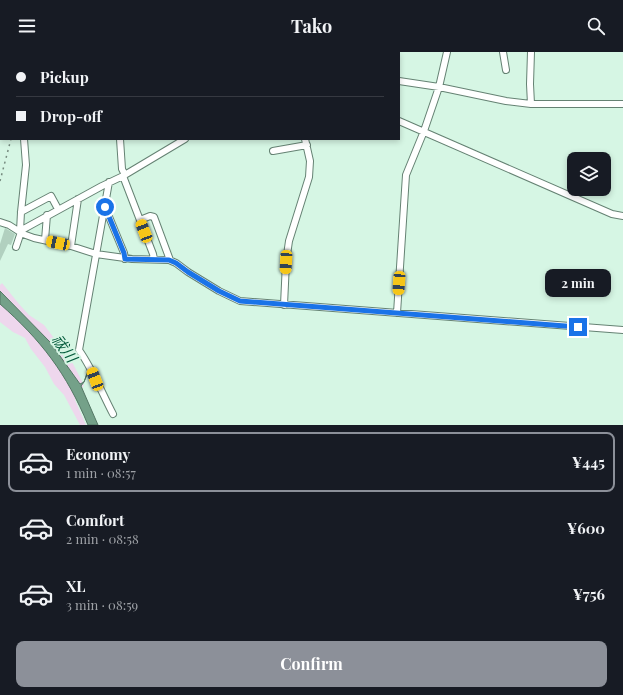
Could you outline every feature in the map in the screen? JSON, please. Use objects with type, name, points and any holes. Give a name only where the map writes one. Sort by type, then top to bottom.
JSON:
[{"type":"street","points":[[397,314],[406,175],[424,131],[439,86],[447,52]]},
{"type":"street","points":[[503,52],[506,70]]},
{"type":"street","points":[[531,52],[531,104]]},
{"type":"street","points":[[400,81],[439,86],[506,101],[531,104],[623,104]]},
{"type":"street","points":[[400,121],[612,214],[623,216]]},
{"type":"street","points":[[16,247],[20,232],[20,212],[26,165],[24,140]]},
{"type":"street","points":[[120,140],[122,169],[154,259]]},
{"type":"street","points":[[20,232],[58,209],[109,182],[124,176],[183,140]]},
{"type":"street","points":[[273,151],[306,142],[310,161],[310,177],[289,241],[286,262],[284,305]]},
{"type":"street","points":[[109,182],[79,350],[90,366],[95,379],[114,414]]},
{"type":"street","points":[[20,212],[51,196],[58,209]]},
{"type":"street","points":[[71,246],[78,199]]},
{"type":"street","points":[[105,207],[124,253],[125,259]]},
{"type":"street","points":[[45,240],[47,215]]},
{"type":"street","points":[[140,220],[150,216],[154,217],[170,260]]},
{"type":"street","points":[[0,222],[25,235],[71,246],[96,254],[125,259],[170,260],[219,291],[240,301],[623,330]]},
{"type":"shaded area","points":[[2,283],[29,315],[44,325],[72,362],[84,385],[75,400],[86,425],[80,425],[64,395],[54,384],[45,367],[31,349],[25,338],[13,332],[0,322],[0,285]]},
{"type":"shaded area","points":[[0,291],[50,342],[80,384],[84,382],[81,386],[98,425],[88,425],[71,390],[52,359],[15,317],[0,304]]},
{"type":"building","points":[[5,228],[15,234],[11,245],[8,244],[0,261],[0,244]]},
{"type":"railway","points":[[0,181],[11,140]]},
{"type":"route","points":[[105,207],[124,253],[125,259],[169,260],[219,291],[240,301],[578,327]]},
{"type":"water label","name":"祓川","points":[[65,348]]}]
